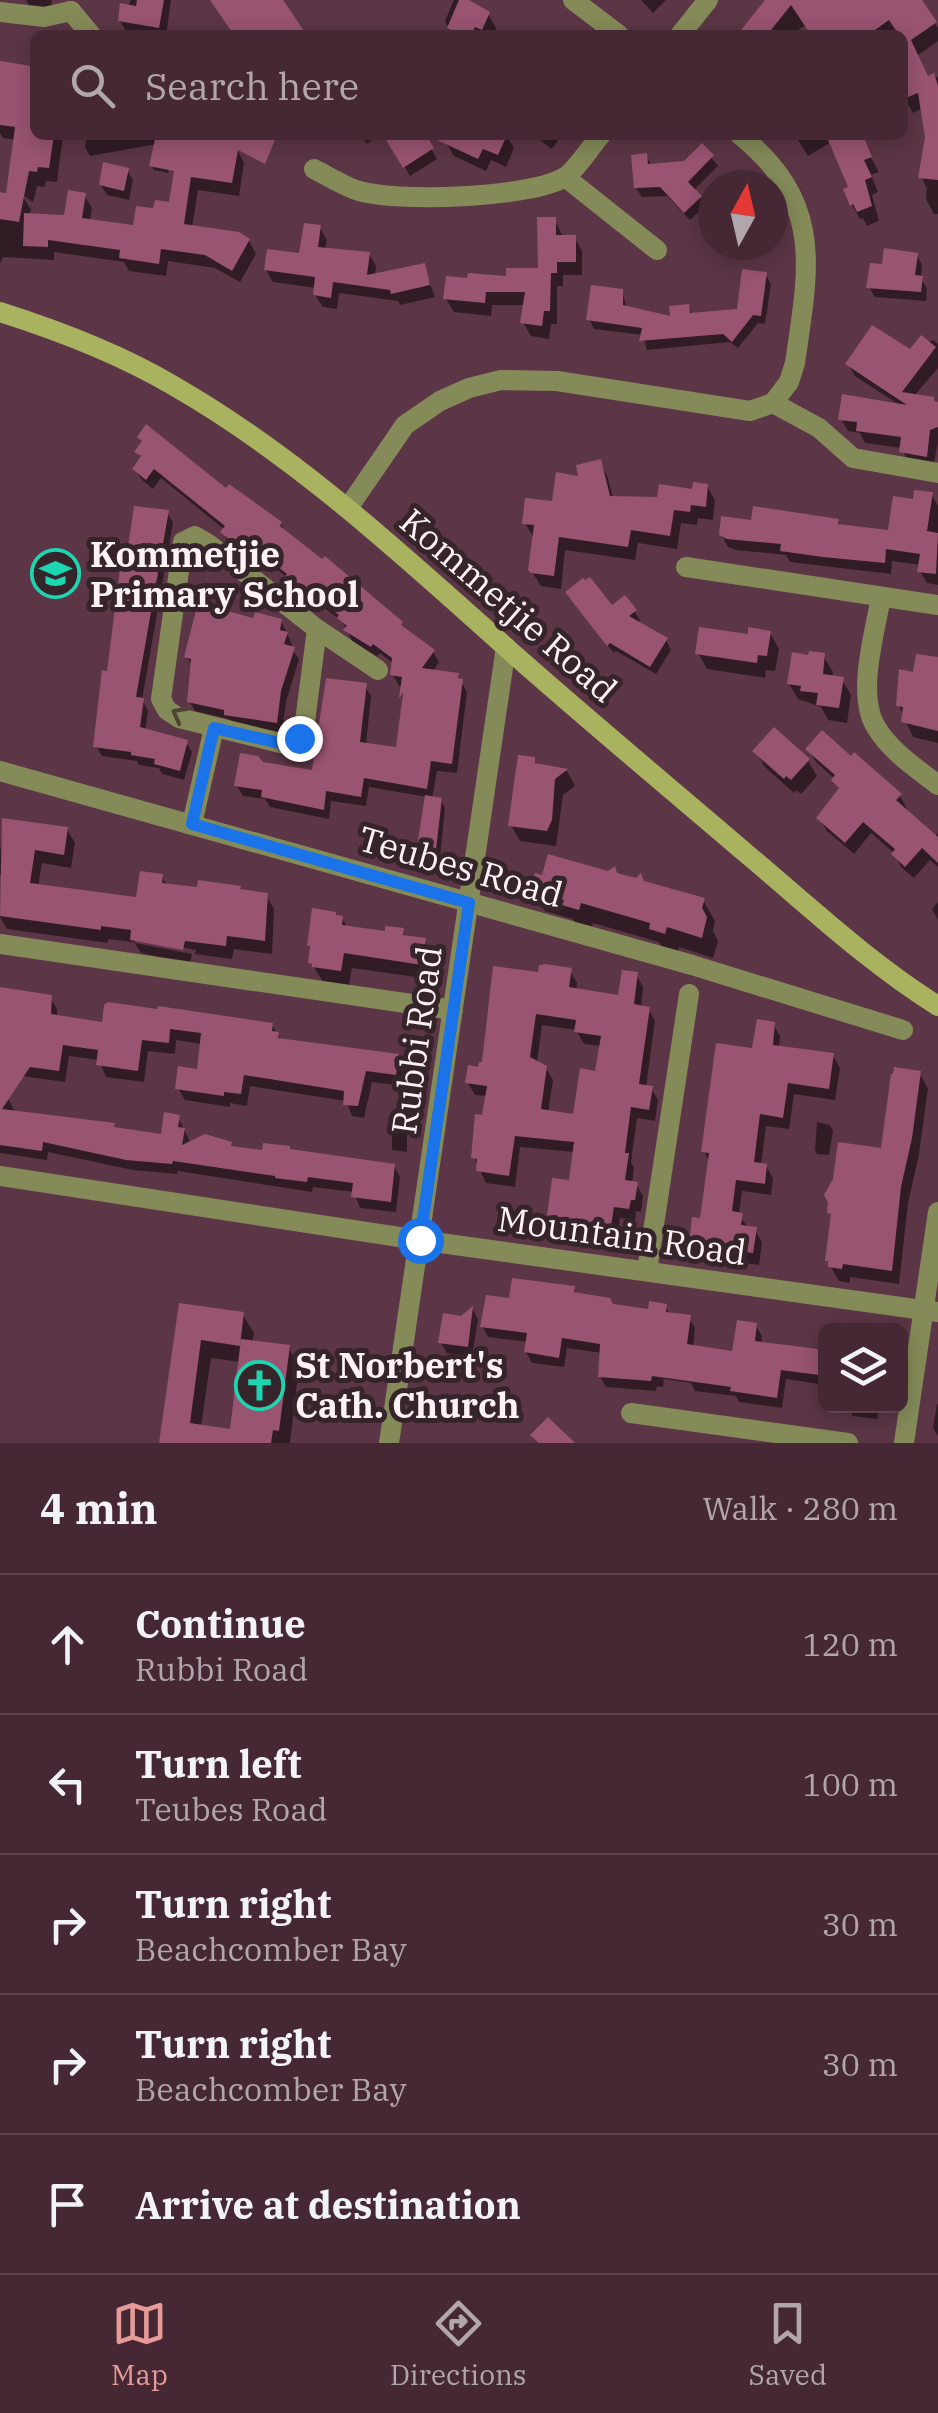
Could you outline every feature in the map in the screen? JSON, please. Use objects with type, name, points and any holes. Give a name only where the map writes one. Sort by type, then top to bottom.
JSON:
[{"type":"main road","name":"Kommetjie Road","points":[[0,312],[48,328],[172,384],[242,428],[348,508],[850,942],[938,1006]]},
{"type":"street","points":[[574,0],[613,30]]},
{"type":"street","points":[[684,30],[708,0]]},
{"type":"street","points":[[0,12],[44,17],[75,6],[88,30]]},
{"type":"street","points":[[314,169],[358,191],[424,200],[506,191],[565,176],[597,140]]},
{"type":"street","points":[[348,508],[406,425],[440,401],[468,388],[501,380],[556,381],[750,411],[773,403],[789,382],[796,363],[807,236],[798,205],[785,183],[762,153],[746,140]]},
{"type":"street","points":[[565,176],[657,250]]},
{"type":"street","points":[[773,403],[819,428],[853,458],[938,473]]},
{"type":"street","points":[[317,629],[304,729],[299,738],[284,744],[214,728],[180,718],[167,710],[161,699],[183,542],[187,537],[195,536],[210,544],[317,629],[378,670]]},
{"type":"street","points":[[686,567],[938,605]]},
{"type":"street","points":[[881,597],[867,706],[876,726],[897,752],[938,785]]},
{"type":"street","name":"Rubbi Road","points":[[390,1443],[506,647]]},
{"type":"street","points":[[192,824],[214,728]]},
{"type":"street","name":"Teubes Road","points":[[0,771],[692,965],[903,1030]]},
{"type":"street","points":[[0,944],[453,1010]]},
{"type":"street","points":[[647,1271],[689,994]]},
{"type":"street","name":"Mountain Road","points":[[0,1176],[420,1240],[931,1311]]},
{"type":"street","points":[[904,1443],[931,1311],[938,1212]]},
{"type":"street","points":[[631,1413],[848,1443]]},
{"type":"building","points":[[137,0],[164,0],[159,28],[118,21],[120,3],[136,6]]},
{"type":"building","points":[[210,0],[283,0],[304,30],[231,30]]},
{"type":"building","points":[[459,0],[469,0],[490,12],[482,30],[447,28]]},
{"type":"building","points":[[765,0],[922,0],[937,22],[911,40],[928,76],[934,73],[938,86],[938,180],[918,178],[925,137],[918,93],[908,97],[908,30],[896,30],[889,20],[875,30],[808,30],[791,5],[771,30],[741,30]]},
{"type":"building","points":[[0,61],[30,66],[30,140],[53,140],[49,168],[29,171],[19,222],[0,219],[0,192],[6,193],[15,127],[0,125]]},
{"type":"building","points":[[155,140],[275,140],[265,164],[238,150],[232,183],[191,177],[184,224],[239,232],[250,239],[232,271],[205,255],[161,249],[159,264],[119,258],[120,250],[48,240],[48,247],[23,246],[24,213],[64,215],[68,190],[86,193],[82,218],[133,225],[136,206],[153,208],[155,200],[169,202],[174,171],[149,166]]},
{"type":"building","points":[[386,140],[429,140],[434,148],[403,168]]},
{"type":"building","points":[[437,140],[505,140],[498,155],[483,149],[478,159]]},
{"type":"building","points":[[828,140],[865,140],[872,157],[864,160],[872,177],[865,180],[872,206],[857,212],[843,189],[848,187]]},
{"type":"building","points":[[702,143],[714,155],[688,182],[698,192],[698,200],[684,213],[660,187],[634,188],[631,155],[647,153],[648,164],[684,161]]},
{"type":"building","points":[[103,162],[129,168],[124,191],[99,185]]},
{"type":"building","points":[[537,217],[556,217],[556,235],[576,235],[576,262],[557,262],[557,273],[551,273],[550,311],[544,311],[542,326],[520,323],[525,292],[486,292],[485,303],[443,299],[446,276],[506,276],[506,268],[538,268]]},
{"type":"building","points":[[304,223],[321,225],[318,247],[370,252],[367,275],[425,263],[430,285],[391,294],[390,290],[333,282],[331,298],[313,295],[315,277],[264,270],[267,249],[299,253]]},
{"type":"building","points":[[884,248],[918,253],[915,275],[923,276],[921,292],[866,288],[870,263],[882,264]]},
{"type":"building","points":[[742,269],[767,272],[761,316],[753,315],[732,342],[723,334],[639,341],[642,328],[586,320],[591,285],[623,289],[623,305],[670,316],[669,306],[689,304],[690,313],[737,309]]},
{"type":"building","points":[[872,325],[910,349],[921,335],[936,347],[902,392],[934,397],[938,402],[938,427],[930,430],[927,457],[899,452],[901,437],[856,431],[857,422],[838,420],[842,394],[907,405],[845,364]]},
{"type":"building","points":[[146,424],[226,488],[229,484],[282,522],[280,526],[322,559],[325,556],[403,622],[401,625],[435,650],[422,668],[459,673],[458,678],[463,679],[452,764],[431,761],[427,789],[364,778],[361,797],[326,791],[324,810],[261,797],[262,790],[234,786],[240,753],[258,756],[263,762],[312,770],[326,678],[367,683],[360,742],[396,747],[402,677],[390,675],[392,658],[343,630],[347,626],[337,618],[339,615],[311,594],[300,587],[296,593],[281,582],[287,574],[240,537],[235,544],[220,532],[225,526],[154,469],[146,480],[132,469],[141,456],[134,452],[142,441],[137,437]]},
{"type":"building","points":[[601,459],[610,496],[657,497],[659,484],[692,489],[693,482],[708,484],[706,507],[691,505],[690,512],[674,510],[670,536],[631,530],[628,547],[559,537],[554,576],[531,573],[528,570],[534,525],[522,524],[525,498],[552,501],[556,472],[578,476],[576,465]]},
{"type":"building","points":[[914,490],[933,492],[927,531],[938,533],[936,574],[917,572],[920,554],[886,549],[885,563],[780,551],[781,544],[719,535],[721,516],[751,520],[753,506],[888,530],[893,496],[913,499]]},
{"type":"building","points":[[134,506],[169,510],[136,697],[144,698],[140,727],[188,740],[180,771],[131,752],[93,747],[123,546],[128,547]]},
{"type":"building","points":[[590,577],[612,605],[625,595],[637,610],[629,616],[668,638],[650,667],[610,643],[607,646],[565,592]]},
{"type":"building","points":[[198,603],[253,618],[255,612],[282,619],[280,630],[288,632],[284,644],[295,647],[281,691],[277,723],[224,715],[224,710],[187,702],[191,659],[184,657]]},
{"type":"building","points":[[699,627],[748,634],[748,627],[771,631],[767,656],[758,655],[757,663],[695,654]]},
{"type":"building","points":[[809,651],[825,653],[823,674],[844,677],[839,708],[816,705],[818,693],[800,691],[801,686],[787,684],[792,652],[808,655]]},
{"type":"building","points":[[916,654],[938,657],[938,731],[901,722],[903,707],[896,706],[899,669],[913,672]]},
{"type":"building","points":[[774,727],[810,759],[791,780],[786,776],[784,779],[752,751]]},
{"type":"building","points":[[822,730],[902,794],[896,800],[938,837],[938,863],[922,848],[905,867],[891,854],[895,849],[863,822],[845,843],[816,818],[839,788],[831,780],[835,775],[805,749]]},
{"type":"building","points":[[518,755],[535,757],[535,763],[568,769],[555,779],[552,820],[547,831],[508,826]]},
{"type":"building","points":[[425,795],[442,798],[436,850],[417,847]]},
{"type":"building","points":[[2,818],[68,827],[64,855],[35,850],[30,883],[136,897],[140,871],[163,874],[162,883],[197,887],[198,880],[241,886],[240,889],[268,893],[265,941],[227,936],[226,946],[185,941],[183,950],[130,940],[131,930],[101,926],[101,930],[0,916]]},
{"type":"building","points":[[548,854],[608,871],[615,866],[617,873],[636,878],[641,873],[644,881],[705,898],[702,908],[707,917],[702,938],[667,927],[665,934],[649,929],[650,923],[581,903],[579,910],[562,905],[564,900],[530,890],[535,873],[542,875]]},
{"type":"building","points":[[312,908],[336,912],[343,916],[342,925],[385,931],[385,926],[404,928],[403,935],[426,938],[422,965],[344,953],[341,971],[312,967],[307,946]]},
{"type":"building","points":[[539,965],[572,968],[569,987],[618,995],[622,970],[638,972],[634,1004],[650,1007],[639,1084],[653,1086],[649,1110],[631,1107],[625,1153],[629,1153],[625,1180],[638,1182],[635,1200],[631,1200],[629,1209],[614,1207],[610,1233],[546,1223],[552,1178],[569,1180],[574,1142],[515,1136],[509,1176],[476,1171],[477,1159],[471,1158],[475,1114],[482,1115],[487,1086],[465,1083],[468,1065],[478,1067],[482,1062],[493,966],[538,972]],"holes":[[[536,1014],[576,1020],[574,1032],[601,1036],[595,1071],[580,1068],[573,1114],[541,1109],[547,1066],[530,1057]]]},
{"type":"building","points":[[0,987],[52,995],[51,1014],[102,1022],[108,1002],[157,1009],[158,1006],[273,1023],[272,1031],[279,1032],[278,1038],[399,1054],[396,1075],[366,1071],[358,1106],[343,1105],[344,1091],[244,1075],[241,1094],[224,1092],[224,1096],[175,1089],[178,1066],[197,1069],[201,1033],[170,1029],[169,1043],[142,1040],[138,1071],[96,1065],[98,1050],[63,1045],[59,1071],[30,1067],[2,1109],[115,1123],[114,1127],[161,1134],[164,1112],[180,1115],[178,1127],[185,1128],[182,1145],[205,1134],[232,1142],[231,1146],[262,1150],[263,1143],[395,1164],[391,1202],[351,1197],[353,1183],[308,1177],[307,1182],[173,1161],[172,1164],[126,1160],[43,1142],[42,1151],[0,1145]]},
{"type":"building","points":[[757,1019],[775,1022],[773,1045],[834,1053],[829,1089],[788,1083],[783,1118],[760,1114],[754,1162],[767,1164],[765,1184],[736,1180],[732,1211],[743,1213],[741,1225],[757,1227],[753,1253],[689,1244],[692,1217],[700,1218],[709,1153],[701,1152],[716,1043],[752,1048]]},
{"type":"building","points":[[894,1067],[921,1071],[901,1187],[892,1271],[843,1264],[842,1269],[828,1267],[825,1261],[831,1214],[827,1213],[824,1195],[833,1179],[838,1142],[881,1148]]},
{"type":"building","points":[[512,1278],[575,1286],[574,1292],[610,1298],[613,1304],[648,1309],[649,1301],[667,1304],[666,1312],[691,1315],[687,1344],[732,1351],[737,1320],[757,1323],[755,1341],[818,1349],[818,1375],[781,1370],[777,1398],[652,1376],[651,1381],[598,1377],[600,1344],[562,1338],[559,1358],[524,1352],[527,1333],[480,1327],[486,1295],[509,1298]]},
{"type":"building","points":[[179,1303],[244,1312],[240,1346],[201,1340],[190,1423],[230,1429],[241,1339],[290,1345],[279,1431],[273,1430],[271,1443],[159,1443]]},
{"type":"building","points":[[473,1306],[468,1347],[438,1343],[443,1313],[461,1316]]},
{"type":"building","points":[[548,1417],[575,1443],[539,1443],[530,1435]]},
{"type":"place","name":"Kommetjie Primary School","points":[[55,574]]},
{"type":"place","name":"St Norbert's Cath. Church","points":[[260,1385]]},
{"type":"route","points":[[299,738],[284,744],[214,728],[192,824],[469,903],[420,1240]]}]
